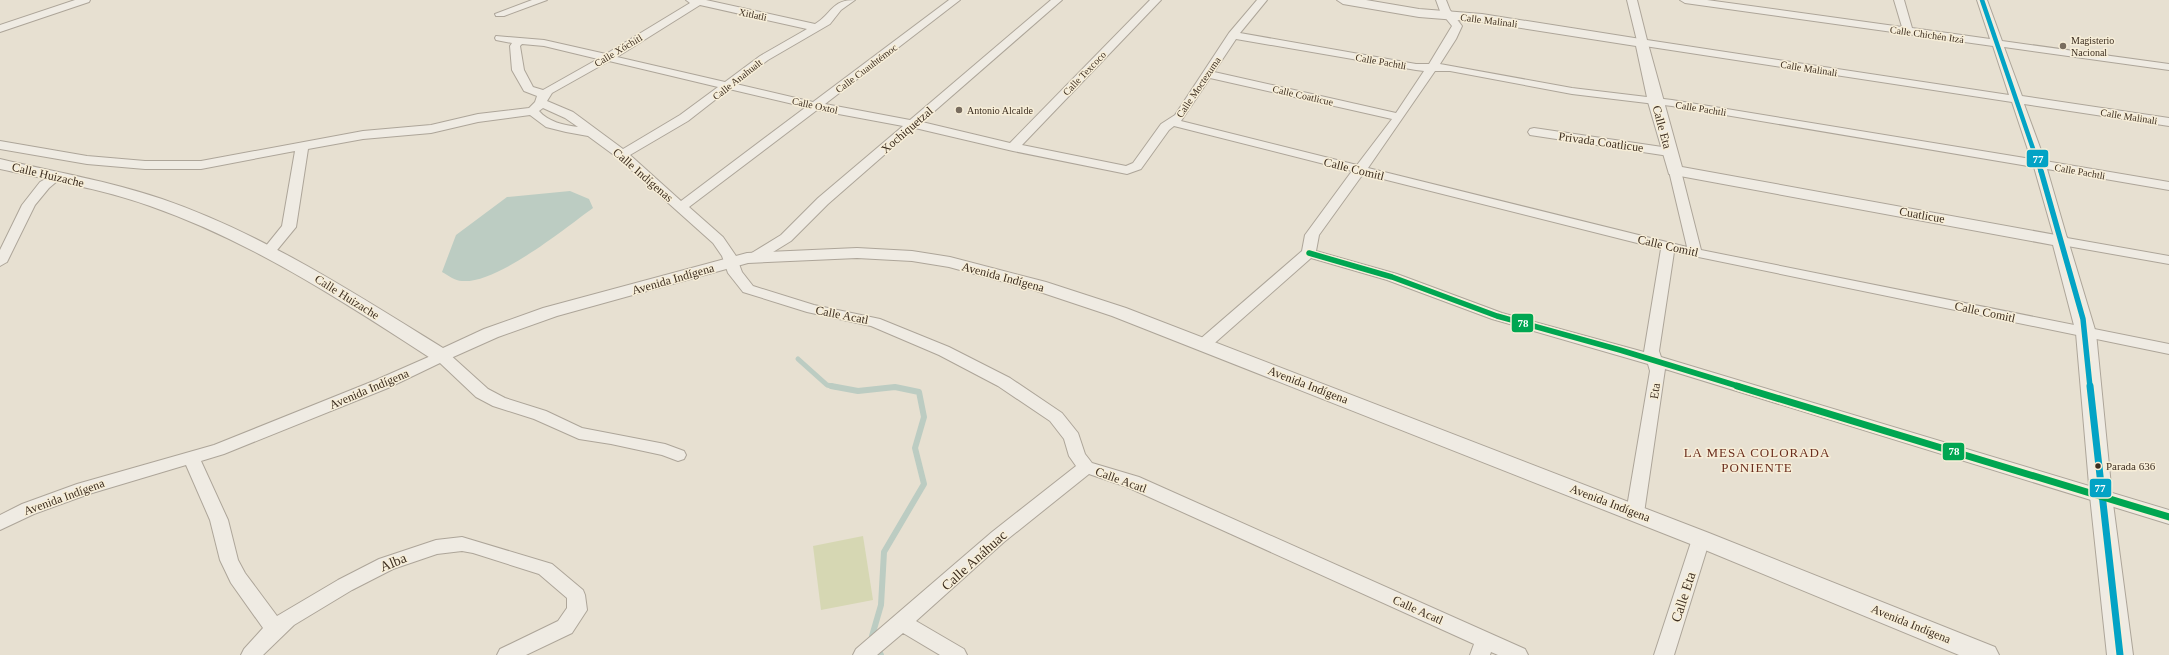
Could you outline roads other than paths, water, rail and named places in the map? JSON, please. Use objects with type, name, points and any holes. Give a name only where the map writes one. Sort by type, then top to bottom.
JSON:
[{"type":"street","points":[[0,29],[85,0]]},
{"type":"street","points":[[500,14],[542,0]]},
{"type":"street","name":"Calle Anahualt","points":[[622,155],[684,118],[771,53],[826,22],[837,8],[850,0]]},
{"type":"street","name":"Calle Cuauhtémoc","points":[[680,208],[955,0]]},
{"type":"street","name":"Xochiquetzal","points":[[755,257],[786,238],[824,201],[1057,0]]},
{"type":"street","name":"Calle Texcoco","points":[[1013,147],[1156,0]]},
{"type":"street","name":"Calle Moctezuma","points":[[1132,169],[1137,166],[1165,127],[1179,117],[1233,35],[1262,0]]},
{"type":"street","name":"Calle Malinali","points":[[1343,0],[1419,13],[1482,18],[2169,122]]},
{"type":"street","points":[[1441,0],[1449,16]]},
{"type":"street","name":"Calle Eta","points":[[1632,0],[1655,102],[1675,171],[1695,253]]},
{"type":"street","name":"Calle Chichén Itzá","points":[[1685,0],[2169,67]]},
{"type":"street","points":[[1899,0],[1908,31]]},
{"type":"street","points":[[1982,0],[2039,164],[2086,333],[2101,496],[2120,655]]},
{"type":"street","name":"Xitlatli","points":[[696,1],[817,28]]},
{"type":"street","name":"Calle Xóchitl","points":[[539,103],[696,1]]},
{"type":"street","name":"Calle Malinali","points":[[1309,253],[1312,235],[1399,117],[1457,27],[1449,16]]},
{"type":"street","name":"Calle Pachtli","points":[[1233,35],[1416,67],[1450,68],[1572,91],[1655,102],[2169,186]]},
{"type":"street","name":"Calle Oxtol","points":[[500,38],[544,43],[815,106],[914,124],[1013,147],[1123,169],[1132,169]]},
{"type":"street","name":"Calle Indígenas","points":[[520,41],[515,46],[519,74],[539,103],[569,115],[588,132],[622,155],[680,208],[718,240],[725,249],[739,280],[748,289]]},
{"type":"street","name":"Calle Coatlicue","points":[[1206,74],[1399,117]]},
{"type":"street","points":[[0,146],[87,160],[162,166],[210,164],[362,135],[431,129],[539,103]]},
{"type":"street","name":"Calle Comitl","points":[[1172,122],[1668,247],[2169,349]]},
{"type":"street","name":"Privada Coatlicue","points":[[1534,132],[1669,152]]},
{"type":"street","points":[[268,252],[289,227],[302,147]]},
{"type":"street","name":"Calle Huizache","points":[[0,164],[112,190],[176,210],[268,252],[311,275],[442,356],[482,393],[499,402],[540,415],[579,433],[626,441],[678,455]]},
{"type":"street","name":"Cuatlicue","points":[[1675,171],[2169,260]]},
{"type":"street","points":[[0,262],[13,240],[21,217],[29,204],[43,186],[56,177]]},
{"type":"street","name":"Eta","points":[[1635,512],[1658,371],[1651,351],[1668,247]]},
{"type":"street","name":"Avenida Indígena","points":[[0,523],[28,509],[83,489],[140,470],[191,457],[246,440],[360,393],[491,333],[550,312],[730,262],[755,257],[857,253],[912,256],[950,262],[1076,297],[1204,344],[1635,512],[1986,655]]},
{"type":"street","points":[[1204,344],[1295,263],[1309,253],[1392,277],[1497,316],[1654,361],[2169,517]]},
{"type":"street","name":"Calle Acatl","points":[[748,289],[812,309],[876,322],[944,351],[1004,382],[1056,417],[1072,437],[1077,456],[1086,467],[1133,482],[1482,648],[1518,655]]},
{"type":"street","points":[[191,457],[219,520],[229,560],[238,578],[275,629]]},
{"type":"street","name":"Calle Anáhuac","points":[[864,655],[997,538],[1070,483],[1086,467]]},
{"type":"street","name":"Calle Eta","points":[[1664,655],[1701,539]]},
{"type":"street","name":"Alba","points":[[251,655],[275,629],[300,611],[364,574],[415,553],[436,547],[462,544],[545,569],[576,595],[577,610],[565,627],[508,655]]},
{"type":"street","points":[[902,623],[957,655]]},
{"type":"waterway","points":[[798,359],[827,385],[834,387]]},
{"type":"waterway","points":[[834,387],[858,391],[895,387],[919,392],[924,417],[915,448],[924,484],[884,552],[881,605],[872,636],[881,655]]},
{"type":"place","name":"Magisterio Nacional","points":[[2063,46]]},
{"type":"place","name":"Antonio Alcalde","points":[[959,110]]},
{"type":"place","name":"Parada 636","points":[[2098,466]]},
{"type":"district","name":"LA MESA COLORADA PONIENTE","points":[[1757,460]]}]
